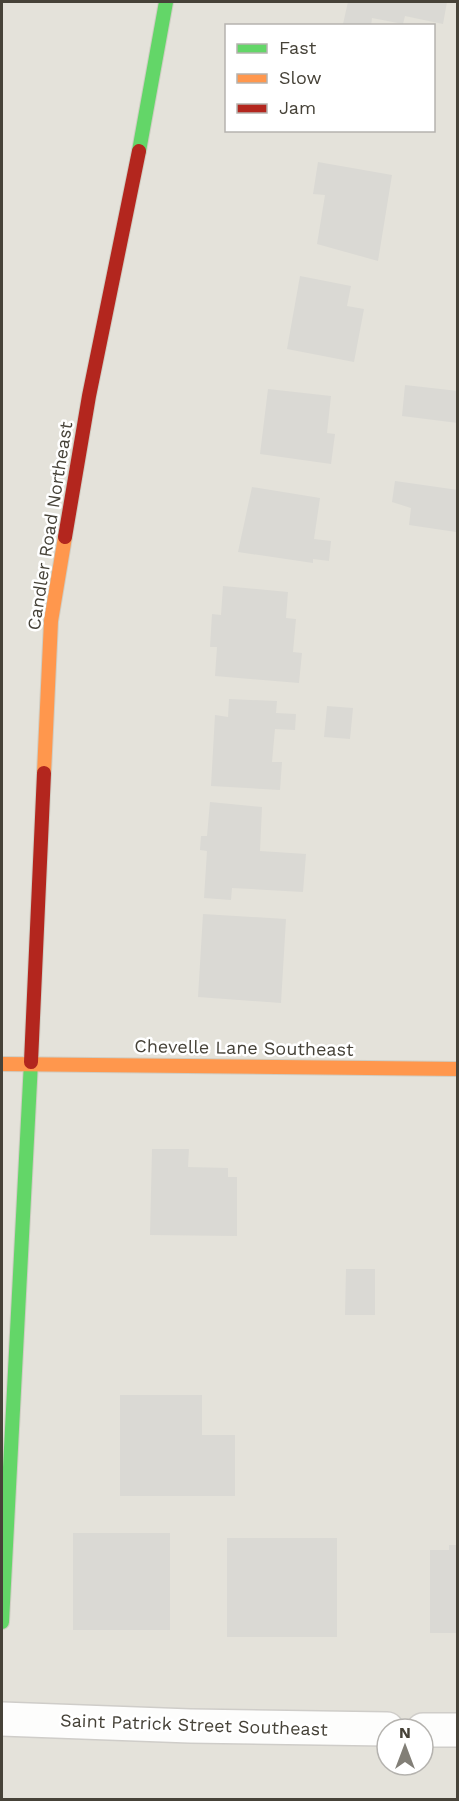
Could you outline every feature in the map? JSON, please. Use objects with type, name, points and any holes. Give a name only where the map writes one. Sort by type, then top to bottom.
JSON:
[{"type":"main road","name":"Candler Road Northeast","points":[[2,1622],[51,621],[89,396],[149,103],[166,2]]},
{"type":"main road","name":"Chevelle Lane Southeast","points":[[2,1065],[31,1063],[458,1069]]},
{"type":"street","name":"Saint Patrick Street Southeast","points":[[2,1719],[190,1726],[375,1729]]},
{"type":"street","points":[[435,1730],[458,1730]]},
{"type":"shaded area","points":[[2,2],[457,2],[457,1799],[2,1799]]},
{"type":"building","points":[[348,2],[447,2],[443,24],[405,16],[403,24],[372,18],[371,24],[343,24]]},
{"type":"building","points":[[318,162],[392,175],[378,261],[317,244],[325,195],[313,194]]},
{"type":"building","points":[[300,276],[351,286],[347,306],[364,309],[354,362],[287,349]]},
{"type":"building","points":[[405,385],[458,391],[458,423],[402,416]]},
{"type":"building","points":[[268,389],[331,396],[327,433],[335,434],[331,464],[260,454]]},
{"type":"building","points":[[395,481],[458,490],[456,532],[409,525],[411,508],[392,502]]},
{"type":"building","points":[[252,487],[320,498],[314,539],[331,541],[329,561],[313,559],[313,563],[238,552]]},
{"type":"building","points":[[223,586],[288,592],[286,618],[296,619],[293,652],[302,653],[299,683],[215,676],[217,647],[210,647],[212,614],[221,615]]},
{"type":"building","points":[[229,699],[277,701],[276,713],[296,714],[295,730],[275,729],[272,762],[282,762],[280,790],[211,786],[215,715],[228,717]]},
{"type":"building","points":[[327,706],[353,708],[350,739],[324,737]]},
{"type":"building","points":[[210,802],[262,807],[260,851],[306,854],[303,892],[232,888],[231,900],[204,898],[207,851],[200,850],[201,836],[207,836]]},
{"type":"building","points":[[203,914],[286,919],[281,1003],[198,997]]},
{"type":"building","points":[[152,1149],[189,1149],[188,1167],[228,1168],[228,1177],[237,1177],[237,1236],[150,1235]]},
{"type":"building","points":[[346,1269],[375,1269],[375,1315],[345,1315]]},
{"type":"building","points":[[120,1395],[202,1395],[202,1435],[235,1435],[235,1496],[120,1496]]},
{"type":"building","points":[[73,1533],[170,1533],[170,1630],[73,1630]]},
{"type":"building","points":[[227,1538],[337,1538],[337,1637],[227,1637]]},
{"type":"building","points":[[449,1545],[458,1545],[458,1633],[430,1633],[430,1550],[449,1550]]},
{"type":"traffic: fast","points":[[139,151],[166,2]]},
{"type":"traffic: fast","points":[[2,1622],[31,1062]]},
{"type":"traffic: slow","points":[[44,773],[51,621],[65,537]]},
{"type":"traffic: slow","points":[[2,1064],[458,1069]]},
{"type":"traffic: jam","points":[[65,537],[89,396],[139,151]]},
{"type":"traffic: jam","points":[[31,1062],[44,773]]}]
